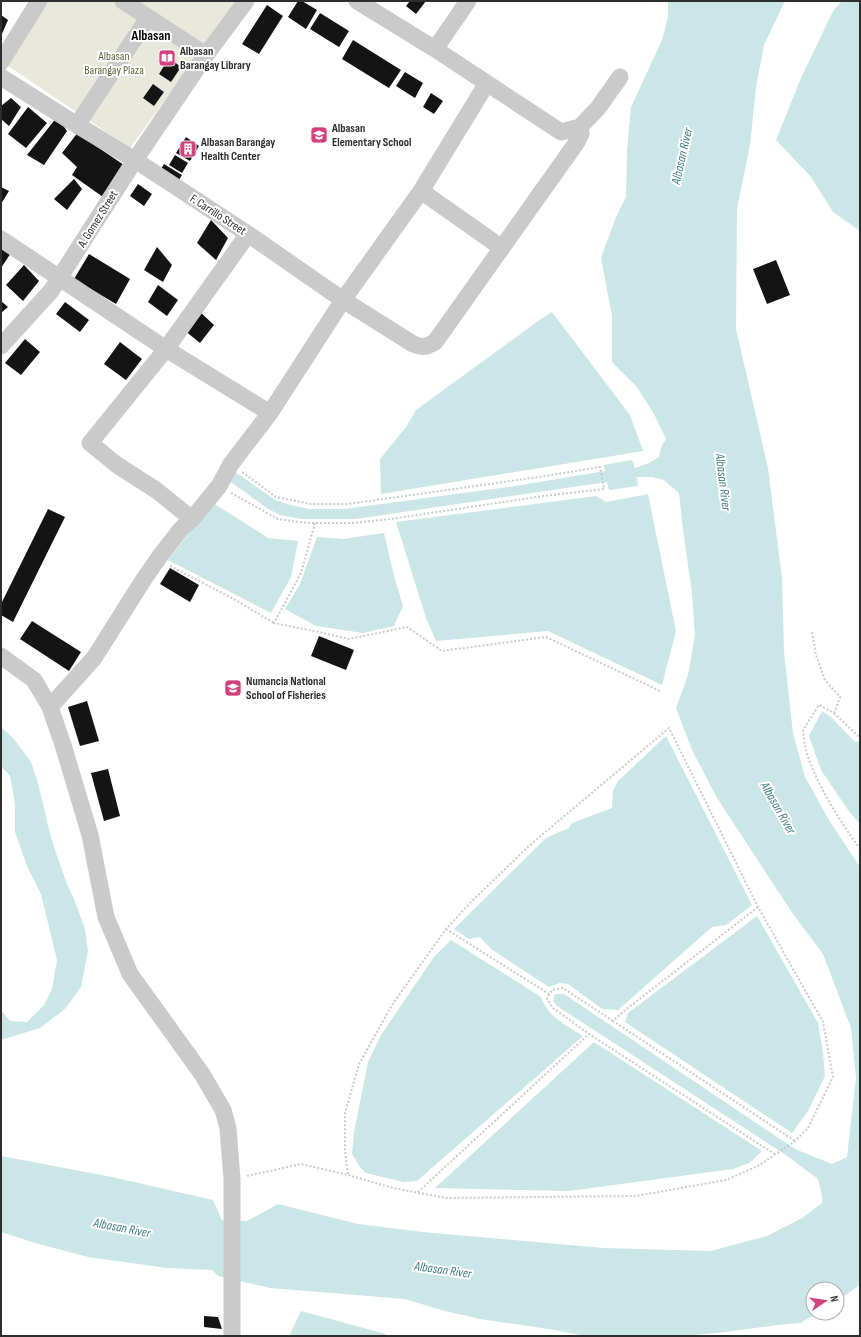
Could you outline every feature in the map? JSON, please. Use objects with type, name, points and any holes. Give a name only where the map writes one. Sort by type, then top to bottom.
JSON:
[{"type":"street","points":[[1,62],[39,1]]},
{"type":"street","points":[[123,1],[206,55]]},
{"type":"street","name":"A. Gomez Street","points":[[1,346],[51,291],[135,160],[206,55],[246,1]]},
{"type":"street","points":[[357,1],[435,49],[561,132],[580,127],[598,108],[620,77]]},
{"type":"street","points":[[435,49],[468,1]]},
{"type":"street","points":[[77,125],[148,18]]},
{"type":"street","name":"F. Carrillo Street","points":[[1,77],[135,160],[248,234],[343,300],[419,347],[427,347],[435,342],[502,248]]},
{"type":"street","points":[[50,707],[94,658],[160,556],[181,529],[219,486],[231,464],[270,413],[343,300],[421,191],[487,83]]},
{"type":"street","points":[[421,191],[502,248],[577,142],[581,134],[580,127]]},
{"type":"street","points":[[192,518],[156,490],[117,465],[90,443],[166,349],[248,234]]},
{"type":"street","points":[[1,239],[166,349],[270,413]]},
{"type":"street","points":[[1,656],[34,680],[50,707],[90,835],[106,917],[130,974],[202,1074],[223,1110],[228,1128],[232,1179],[232,1336]]},
{"type":"path","points":[[219,486],[278,518],[315,523],[352,523],[543,496],[604,489],[600,467],[388,499],[341,504],[311,504],[276,497],[231,464]]},
{"type":"path","points":[[274,623],[301,573],[315,523]]},
{"type":"path","points":[[160,556],[172,567],[232,598],[274,623],[349,639],[407,627],[442,651],[546,637],[660,691]]},
{"type":"path","points":[[812,632],[816,655],[825,680],[840,697],[834,713]]},
{"type":"path","points":[[860,737],[858,737],[834,713],[819,705],[803,730],[808,757],[821,786],[842,823],[860,850]]},
{"type":"path","points":[[232,1179],[301,1164],[348,1175],[393,1188],[447,1198],[636,1196],[726,1180],[758,1166],[776,1155],[794,1142],[808,1128],[833,1077],[823,1022],[758,907],[669,728],[530,845],[472,900],[446,929],[392,1005],[360,1064],[345,1113],[345,1151],[348,1175]]},
{"type":"path","points":[[613,1021],[758,907]]},
{"type":"path","points":[[446,929],[549,994]]},
{"type":"path","points":[[776,1155],[589,1034],[553,1008],[547,999],[549,994],[552,990],[563,988],[794,1142]]},
{"type":"path","points":[[418,1192],[589,1034]]},
{"type":"green space","name":"Albasan Barangay Plaza","points":[[47,1],[237,1],[130,148],[8,66]]},
{"type":"water","name":"Albasan River","points":[[668,1],[785,1],[764,45],[756,87],[750,145],[737,209],[736,329],[768,468],[782,578],[784,652],[793,733],[805,777],[829,820],[860,867],[860,1285],[845,1295],[845,1281],[805,1281],[805,1320],[800,1323],[679,1336],[585,1336],[480,1319],[441,1310],[405,1299],[270,1288],[218,1276],[212,1270],[167,1268],[88,1257],[1,1232],[1,1156],[112,1177],[213,1200],[222,1220],[247,1221],[278,1204],[358,1224],[423,1232],[603,1248],[711,1251],[767,1236],[802,1218],[822,1203],[818,1179],[786,1155],[557,1006],[553,1001],[555,994],[564,994],[795,1149],[832,1164],[847,1157],[856,1078],[851,1028],[823,954],[793,914],[717,798],[692,750],[676,708],[688,675],[695,635],[692,593],[679,493],[664,480],[652,477],[637,477],[638,486],[609,490],[607,482],[356,519],[301,519],[280,515],[268,509],[224,477],[231,469],[277,501],[295,506],[309,509],[344,509],[515,486],[605,471],[604,465],[632,460],[635,468],[649,463],[659,457],[661,447],[666,439],[653,412],[636,386],[612,362],[612,316],[601,258],[616,217],[626,197],[627,150],[631,107],[662,40],[668,17]]},
{"type":"water","points":[[842,1],[860,1],[860,231],[833,212],[811,177],[776,140],[801,78],[833,11]]},
{"type":"water","points":[[552,312],[630,415],[643,451],[381,494],[380,459],[406,427],[416,410]]},
{"type":"water","points":[[648,494],[676,631],[662,685],[548,631],[436,641],[426,618],[396,522],[596,496],[606,502]]},
{"type":"water","points":[[213,503],[268,538],[298,541],[291,577],[271,613],[168,560]]},
{"type":"water","points":[[384,533],[403,606],[394,626],[363,633],[316,626],[285,609],[300,584],[317,537],[343,539]]},
{"type":"water","points":[[822,711],[831,717],[855,742],[860,741],[860,824],[848,810],[821,770],[809,736]]},
{"type":"water","points":[[1,727],[14,739],[31,762],[57,856],[85,929],[88,951],[81,987],[65,1009],[40,1028],[1,1040],[1,1010],[10,1021],[27,1022],[44,1005],[52,989],[57,960],[41,894],[27,866],[15,832],[15,804],[10,776],[1,766]]},
{"type":"water","points":[[666,736],[752,905],[726,925],[712,927],[618,1010],[602,1009],[568,984],[560,983],[549,987],[491,949],[480,937],[469,939],[454,929],[546,838],[568,829],[572,823],[612,808],[613,791],[618,781]]},
{"type":"water","points":[[757,916],[818,1023],[823,1052],[825,1076],[808,1111],[792,1133],[625,1022],[628,1013]]},
{"type":"water","points":[[451,940],[541,997],[548,1010],[558,1020],[583,1036],[417,1181],[403,1182],[366,1173],[360,1167],[352,1154],[354,1132],[368,1062],[381,1035],[434,957]]},
{"type":"water","points":[[594,1042],[762,1151],[749,1163],[733,1169],[569,1191],[435,1188]]},
{"type":"water","points":[[301,1311],[386,1334],[385,1336],[289,1336]]},
{"type":"building","points":[[298,1],[302,1],[317,10],[306,29],[288,17]]},
{"type":"building","points":[[410,1],[426,1],[416,14],[406,6]]},
{"type":"building","points":[[267,5],[283,16],[259,54],[242,44]]},
{"type":"building","points":[[320,13],[349,31],[339,47],[310,29]]},
{"type":"building","points":[[1,15],[8,20],[1,36]]},
{"type":"building","points":[[353,40],[401,70],[389,88],[342,59]]},
{"type":"building","points":[[169,58],[181,67],[171,82],[159,74]]},
{"type":"building","points":[[405,72],[423,83],[415,98],[396,86]]},
{"type":"building","points":[[153,84],[164,92],[154,106],[143,98]]},
{"type":"building","points":[[431,93],[443,101],[434,114],[423,107]]},
{"type":"building","points":[[11,98],[21,107],[9,126],[1,119],[1,106]]},
{"type":"building","points":[[28,107],[47,123],[26,148],[8,134]]},
{"type":"building","points":[[57,117],[67,131],[44,165],[27,155]]},
{"type":"building","points":[[79,131],[93,144],[124,165],[103,197],[72,175],[77,167],[62,153]]},
{"type":"building","name":"Albasan Barangay Health Center","points":[[186,137],[199,146],[190,161],[176,153]]},
{"type":"building","points":[[175,155],[188,163],[182,173],[169,165]]},
{"type":"building","points":[[164,164],[182,175],[177,183],[159,172]]},
{"type":"building","points":[[74,179],[82,189],[67,210],[54,199]]},
{"type":"building","points":[[138,184],[152,194],[144,206],[130,196]]},
{"type":"building","points":[[1,187],[9,191],[1,204]]},
{"type":"building","points":[[211,220],[228,238],[216,260],[197,243]]},
{"type":"building","points":[[1,243],[11,253],[1,268]]},
{"type":"building","points":[[157,247],[172,265],[163,282],[144,270]]},
{"type":"building","points":[[89,254],[130,279],[116,304],[74,279]]},
{"type":"building","points":[[776,260],[790,295],[767,304],[753,269]]},
{"type":"building","points":[[24,265],[39,281],[23,301],[6,285]]},
{"type":"building","points":[[158,285],[178,300],[167,316],[148,302]]},
{"type":"building","points":[[1,301],[8,307],[1,313]]},
{"type":"building","points":[[65,302],[89,320],[80,332],[56,314]]},
{"type":"building","points":[[199,311],[214,325],[200,343],[184,330]]},
{"type":"building","points":[[25,339],[40,352],[21,375],[5,363]]},
{"type":"building","points":[[120,342],[142,359],[126,380],[104,364]]},
{"type":"building","points":[[48,509],[65,517],[13,622],[1,615],[1,604]]},
{"type":"building","points":[[170,568],[199,585],[190,602],[160,584]]},
{"type":"building","points":[[32,621],[81,652],[69,671],[20,639]]},
{"type":"building","points":[[319,636],[354,650],[346,670],[311,656]]},
{"type":"building","points":[[87,701],[99,741],[80,746],[68,707]]},
{"type":"building","points":[[108,769],[120,816],[104,821],[91,773]]},
{"type":"building","points":[[204,1316],[218,1317],[222,1329],[204,1327]]},
{"type":"place","name":"Albasan Barangay Library","points":[[167,58]]},
{"type":"place","name":"Albasan Elementary School","points":[[319,135]]},
{"type":"place","name":"Albasan Barangay Health Center","points":[[188,149]]},
{"type":"place","name":"Numancia National School of Fisheries","points":[[233,688]]},
{"type":"district","name":"Albasan","points":[[151,35]]}]
